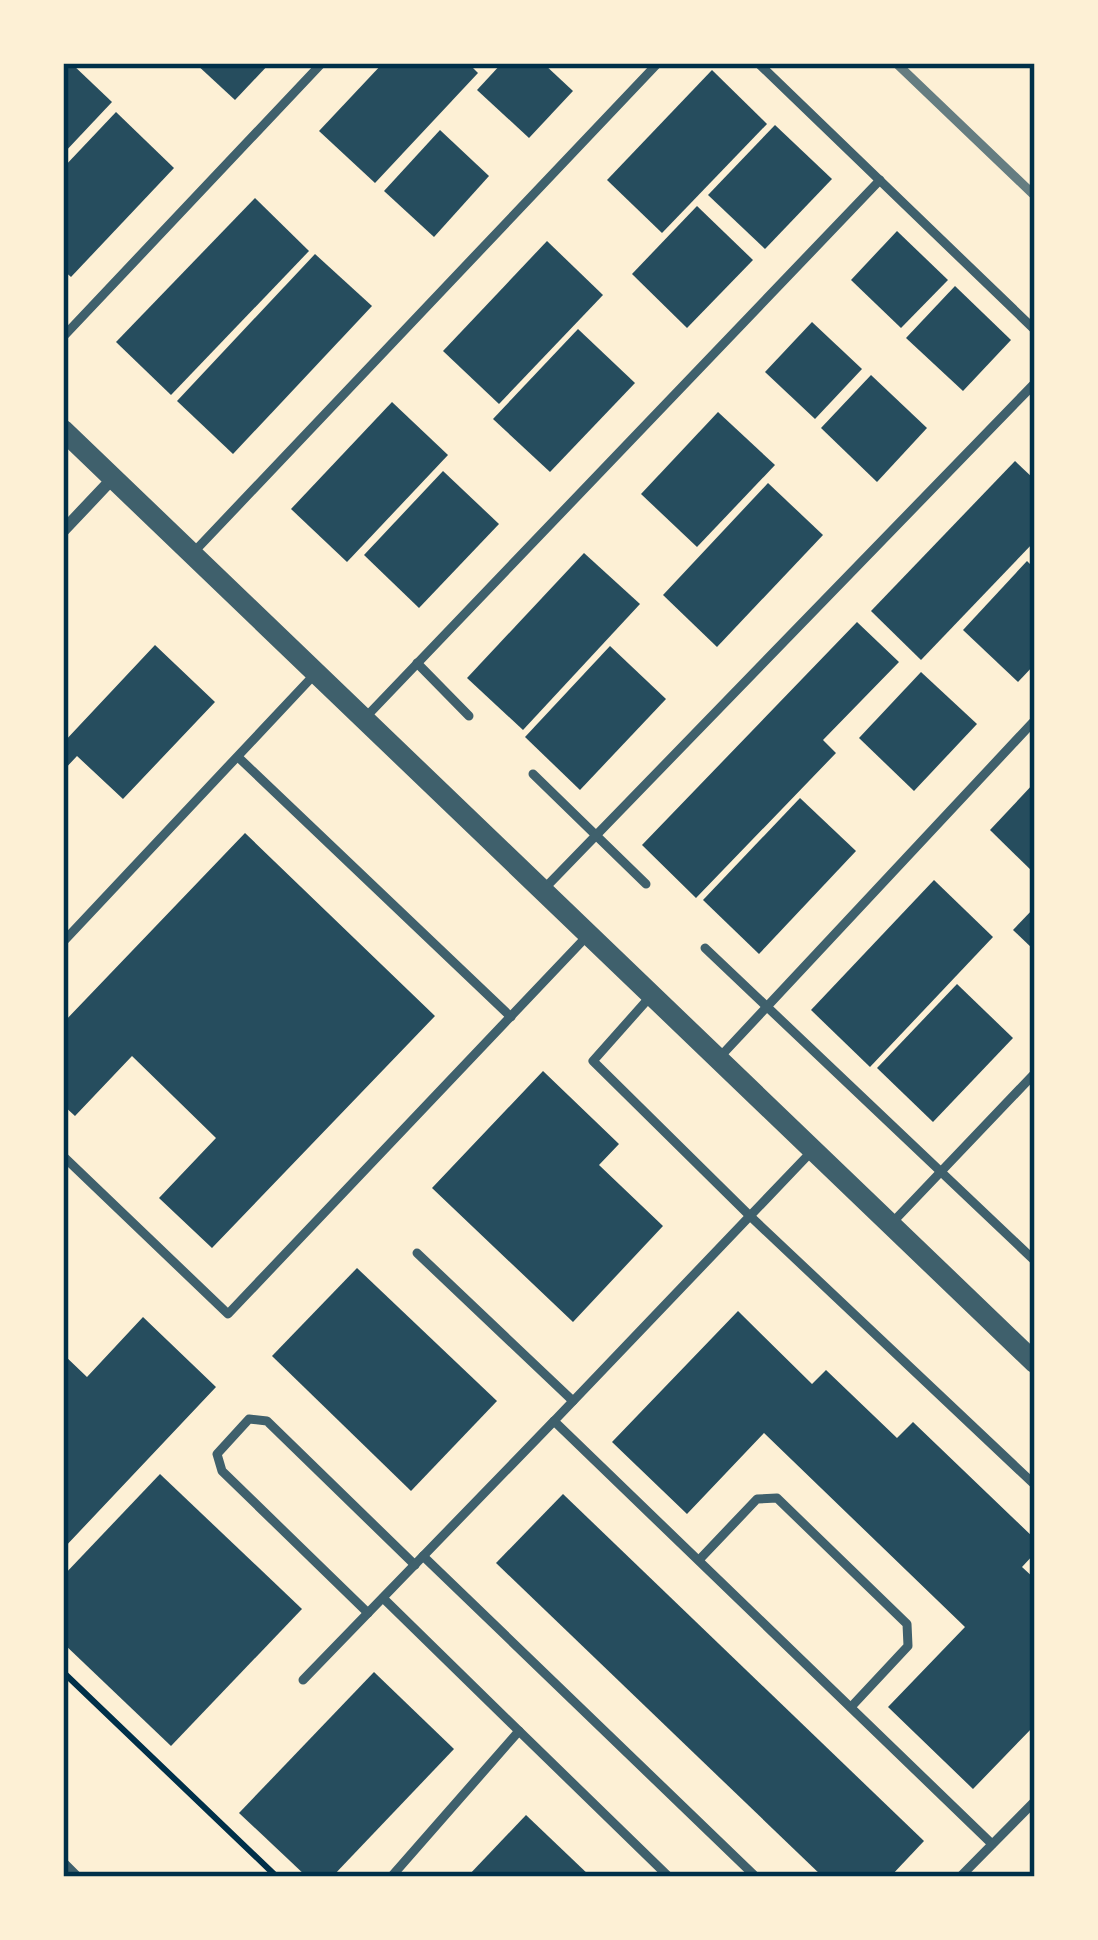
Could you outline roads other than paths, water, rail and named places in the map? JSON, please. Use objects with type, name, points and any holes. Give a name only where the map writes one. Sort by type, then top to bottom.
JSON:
[{"type":"street","points":[[63,430],[1035,1363]]},
{"type":"street","points":[[63,531],[113,478]]},
{"type":"lane","points":[[63,337],[322,63]]},
{"type":"lane","points":[[192,554],[658,63]]},
{"type":"lane","points":[[758,63],[1035,330]]},
{"type":"lane","points":[[364,718],[880,180]]},
{"type":"lane","points":[[543,890],[1035,382]]},
{"type":"lane","points":[[417,663],[469,716]]},
{"type":"lane","points":[[63,942],[316,673]]},
{"type":"lane","points":[[718,1058],[1035,720]]},
{"type":"lane","points":[[238,757],[511,1017]]},
{"type":"lane","points":[[533,774],[646,884]]},
{"type":"lane","points":[[63,1156],[228,1315],[589,934]]},
{"type":"lane","points":[[705,948],[1035,1261]]},
{"type":"lane","points":[[652,994],[593,1061],[749,1216],[1035,1485]]},
{"type":"lane","points":[[890,1224],[1035,1073]]},
{"type":"lane","points":[[303,1680],[813,1150]]},
{"type":"lane","points":[[417,1253],[573,1401]]},
{"type":"lane","points":[[368,1613],[222,1471],[217,1454],[249,1420],[266,1421],[415,1565]]},
{"type":"lane","points":[[554,1421],[992,1844]]},
{"type":"lane","points":[[699,1560],[757,1499],[777,1498],[826,1545],[907,1624],[908,1646],[851,1708]]},
{"type":"lane","points":[[424,1556],[756,1877]]},
{"type":"lane","points":[[383,1598],[669,1877]]},
{"type":"lane","points":[[391,1877],[519,1732]]},
{"type":"lane","points":[[960,1877],[1035,1801]]},
{"type":"lane","points":[[63,1862],[78,1877]]},
{"type":"railway","points":[[896,63],[1035,196]]}]
